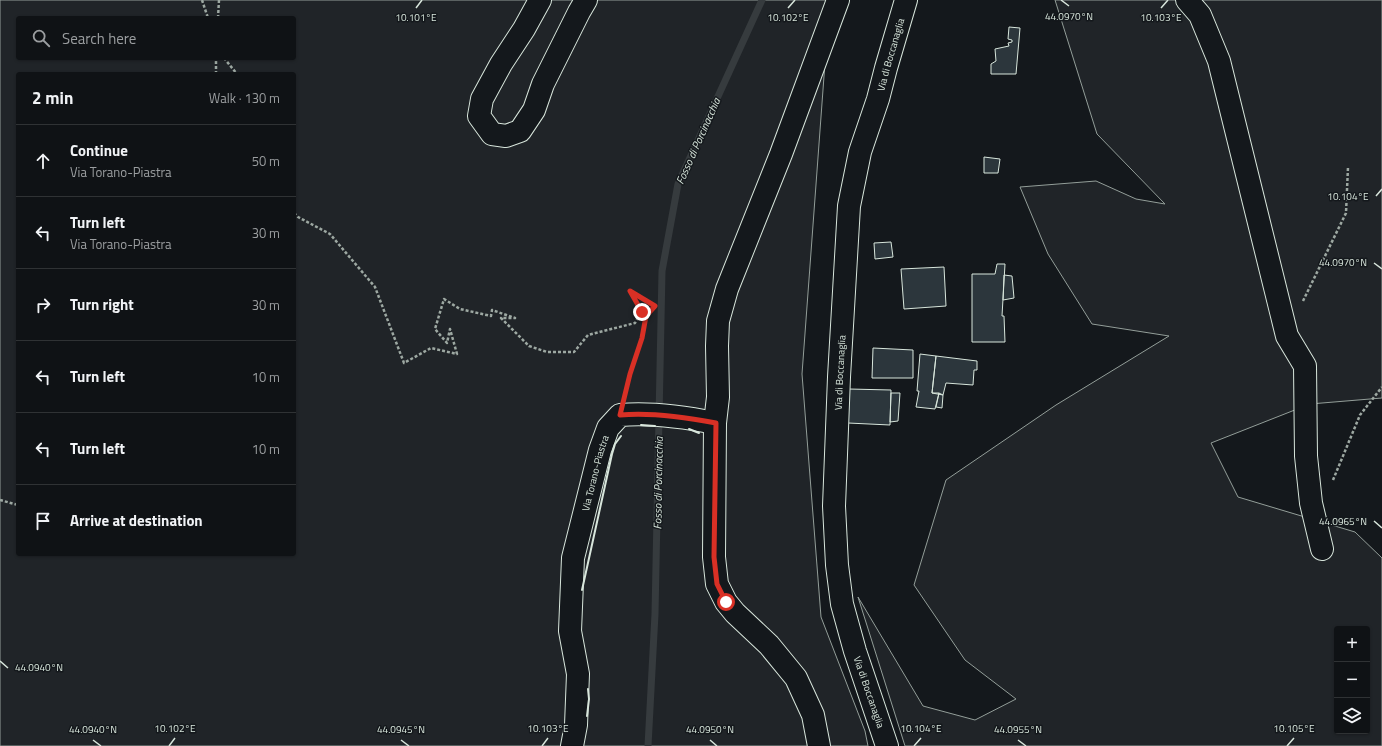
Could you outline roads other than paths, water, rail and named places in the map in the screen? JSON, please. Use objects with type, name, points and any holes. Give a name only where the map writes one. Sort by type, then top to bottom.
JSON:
[{"type":"street","points":[[540,0],[524,29],[501,64],[482,99],[479,116],[492,134],[506,136],[520,131],[534,110],[543,84],[586,0]]},
{"type":"street","points":[[819,746],[813,715],[796,678],[769,645],[735,613],[726,602],[717,584],[714,557],[716,423],[718,397],[718,321],[727,289],[781,154],[838,0]]},
{"type":"street","name":"Via di Boccanaglia","points":[[887,746],[855,651],[842,604],[834,506],[838,378],[849,206],[860,152],[878,99],[906,0]]},
{"type":"street","points":[[1196,5],[1219,61],[1287,336],[1305,366],[1306,456],[1311,503],[1322,549]]},
{"type":"street","name":"Via Torano-Piastra","points":[[572,746],[576,725],[578,674],[570,631],[573,558],[600,450],[608,428],[629,414],[693,419],[716,423]]},
{"type":"waterway","name":"Fosso di Porcinacchia","points":[[648,746],[655,614],[662,271],[678,184],[762,0]]}]
